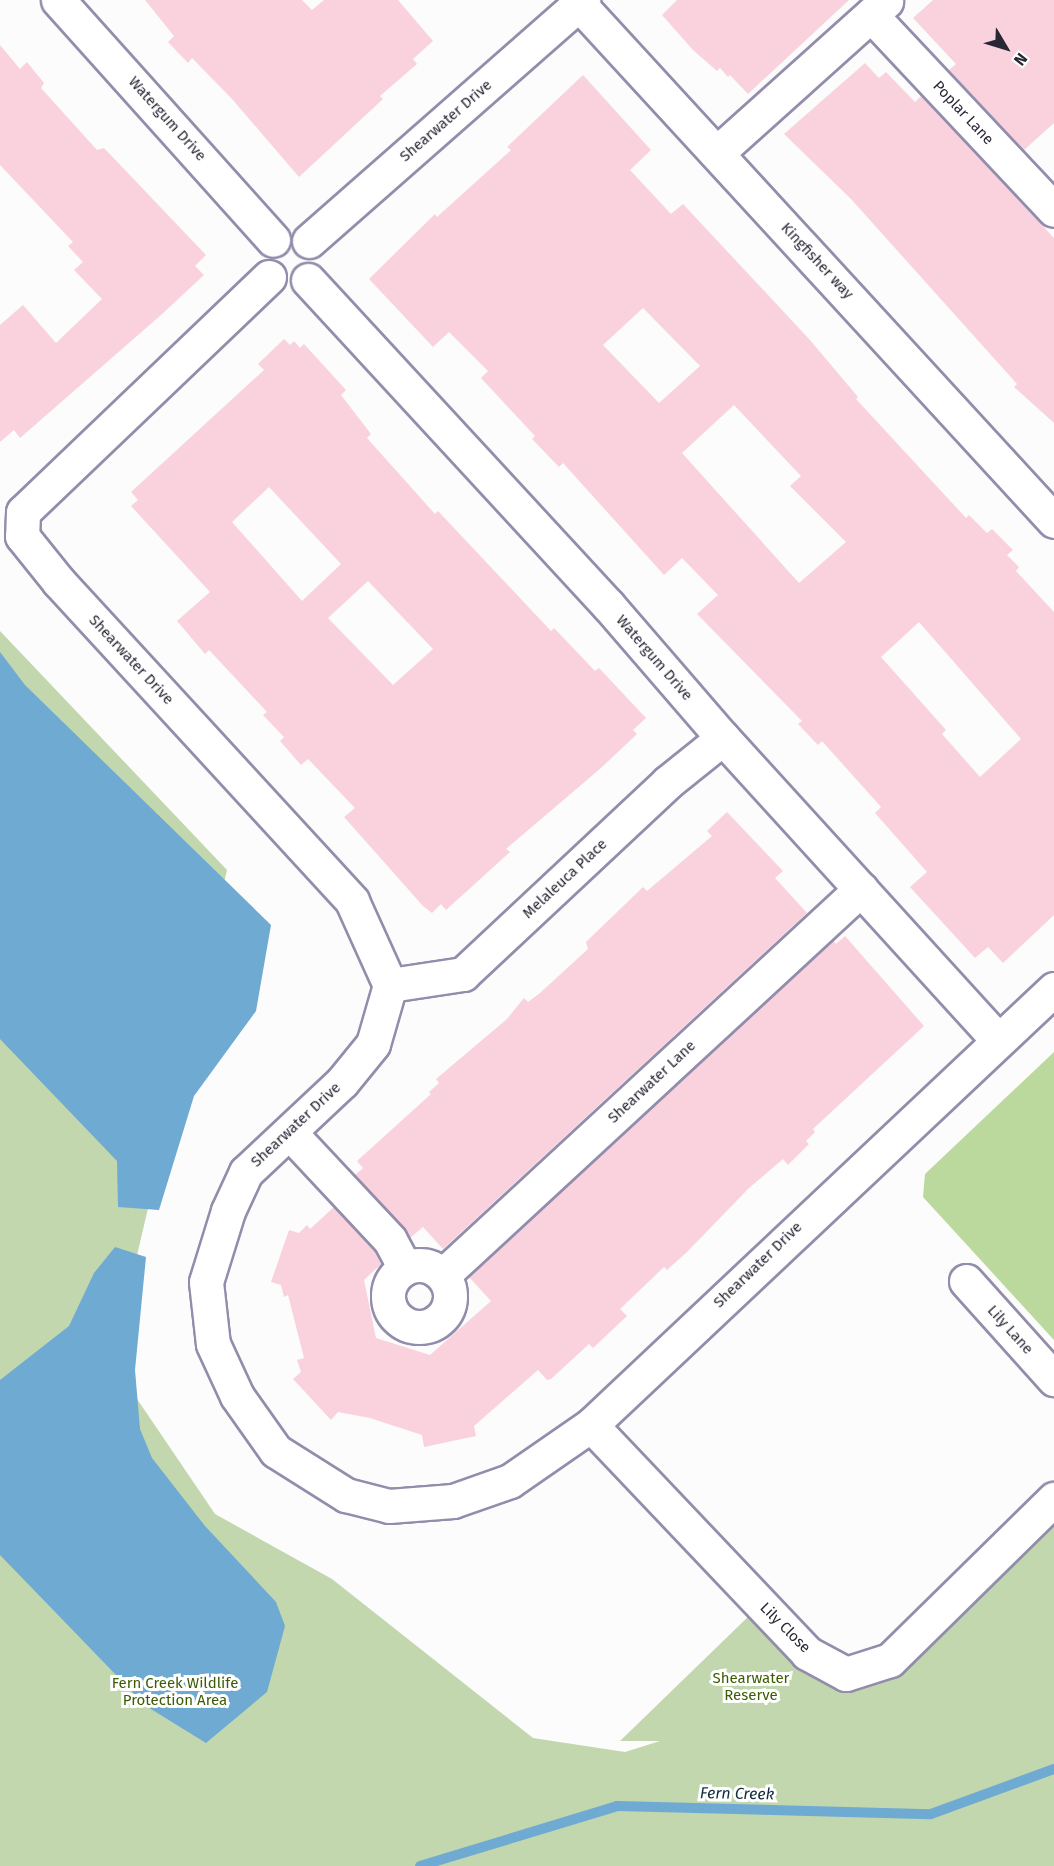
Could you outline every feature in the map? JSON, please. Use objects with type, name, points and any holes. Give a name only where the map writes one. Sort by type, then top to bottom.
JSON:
[{"type":"street","name":"Watergum Drive","points":[[58,0],[190,142],[273,240]]},
{"type":"street","name":"Kingfisher way","points":[[581,2],[1054,520]]},
{"type":"street","name":"Shearwater Drive","points":[[309,242],[581,2]]},
{"type":"street","name":"Poplar Lane","points":[[718,152],[879,8],[1054,210]]},
{"type":"street","points":[[291,234],[309,242],[317,261],[308,280],[288,287],[269,277],[264,258],[273,240],[291,234]]},
{"type":"street","name":"Shearwater Drive","points":[[269,277],[11,507],[22,536],[59,582],[352,902],[390,985],[373,1044],[342,1082],[246,1172],[228,1211],[206,1282],[213,1344],[237,1396],[276,1451],[346,1495],[389,1506],[453,1502],[510,1481],[591,1425],[1054,989]]},
{"type":"street","name":"Watergum Drive","points":[[308,280],[608,605],[723,738],[998,1040]]},
{"type":"street","name":"Melaleuca Place","points":[[390,985],[463,974],[668,782],[723,738]]},
{"type":"street","name":"Shearwater Lane","points":[[443,1275],[861,889]]},
{"type":"street","points":[[290,1132],[390,1240],[405,1268]]},
{"type":"street","points":[[423,1264],[443,1275],[450,1297],[441,1318],[432,1324],[408,1326],[391,1311],[387,1300],[393,1278],[405,1268],[423,1264]]},
{"type":"street","name":"Lily Lane","points":[[966,1281],[1054,1379]]},
{"type":"street","name":"Lily Close","points":[[591,1425],[807,1653],[846,1674],[890,1660],[1054,1499]]},
{"type":"green space","points":[[0,631],[227,870],[124,1311],[0,1411]]},
{"type":"green space","points":[[1054,1052],[1054,1340],[923,1197],[925,1174]]},
{"type":"green space","name":"Fern Creek Wildlife Protection Area","points":[[114,1365],[215,1514],[332,1579],[533,1738],[625,1752],[660,1741],[620,1741],[751,1614],[833,1683],[1054,1518],[1054,1866],[0,1866],[0,1450]]},
{"type":"water","points":[[0,652],[25,685],[271,925],[256,1011],[194,1096],[159,1210],[118,1207],[117,1161],[0,1039]]},
{"type":"water","points":[[115,1247],[146,1257],[135,1370],[140,1429],[152,1458],[205,1526],[276,1602],[285,1626],[267,1692],[206,1743],[146,1706],[0,1555],[0,1380],[69,1326],[94,1273]]},
{"type":"building","points":[[145,0],[302,0],[312,10],[324,0],[398,0],[433,41],[413,59],[417,64],[380,96],[383,99],[299,177],[232,99],[192,58],[188,63],[168,42],[174,36]]},
{"type":"building","points":[[677,0],[849,0],[748,94],[730,75],[728,77],[720,68],[717,71],[693,50],[662,15]]},
{"type":"building","points":[[933,0],[1054,0],[1054,123],[1024,150],[949,70],[956,64],[913,18]]},
{"type":"building","points":[[0,45],[20,69],[27,62],[44,83],[41,88],[97,150],[104,148],[206,255],[195,266],[204,275],[161,315],[20,438],[14,430],[0,442],[0,325],[23,305],[56,343],[102,299],[74,270],[83,262],[68,246],[73,242],[0,165]]},
{"type":"building","points":[[865,63],[879,78],[886,72],[915,102],[921,96],[1054,238],[1054,423],[1014,387],[1017,384],[851,199],[784,134]]},
{"type":"building","points":[[583,75],[651,150],[630,170],[671,214],[683,204],[810,340],[858,397],[856,399],[966,518],[969,515],[987,533],[992,529],[1013,550],[1007,555],[1019,567],[1016,571],[1054,612],[1054,915],[1003,963],[988,947],[975,958],[910,887],[927,872],[875,813],[881,807],[822,741],[818,745],[798,724],[802,721],[697,614],[718,595],[682,558],[664,575],[563,463],[559,467],[532,439],[535,436],[481,378],[488,371],[449,332],[433,347],[369,279],[435,214],[437,217],[511,150],[507,147]],"holes":[[[643,308],[700,366],[659,403],[603,345]],[[734,405],[801,476],[790,486],[846,542],[799,583],[682,453]],[[919,622],[1021,739],[980,777],[942,734],[946,730],[881,657]]]},
{"type":"building","points":[[284,339],[290,345],[294,341],[300,348],[304,344],[346,390],[341,395],[371,434],[367,438],[435,514],[438,511],[551,631],[554,628],[595,671],[599,668],[646,718],[633,730],[637,734],[601,768],[506,849],[510,852],[446,910],[441,904],[432,913],[423,906],[344,817],[355,808],[308,759],[301,765],[280,741],[284,737],[263,715],[267,712],[209,650],[205,654],[177,621],[210,592],[131,506],[138,500],[131,492],[264,370],[258,364]],"holes":[[[269,487],[341,564],[302,601],[232,522]],[[368,581],[433,649],[393,685],[328,618]]]},
{"type":"building","points":[[727,812],[783,871],[775,878],[807,913],[443,1249],[423,1227],[410,1238],[355,1175],[363,1168],[357,1161],[431,1094],[429,1092],[439,1083],[436,1079],[507,1019],[524,998],[528,1002],[540,993],[588,949],[586,942],[643,887],[647,891],[712,836],[707,831]]},
{"type":"building","points":[[845,936],[924,1026],[813,1129],[815,1132],[806,1141],[809,1144],[788,1165],[783,1159],[748,1189],[687,1252],[667,1270],[664,1267],[620,1309],[627,1316],[593,1348],[589,1344],[551,1379],[547,1380],[538,1370],[474,1426],[476,1436],[424,1447],[422,1435],[370,1418],[338,1412],[331,1420],[293,1379],[301,1372],[297,1360],[304,1358],[288,1295],[284,1297],[281,1285],[271,1282],[289,1230],[299,1233],[307,1225],[310,1229],[334,1207],[375,1251],[381,1264],[364,1280],[376,1338],[430,1355],[491,1301],[469,1277],[833,940],[836,944]]},
{"type":"waterway","name":"Fern Creek","points":[[420,1866],[617,1806],[931,1814],[1054,1769]]},
{"type":"park label","name":"Shearwater Reserve","points":[[751,1686]]}]
